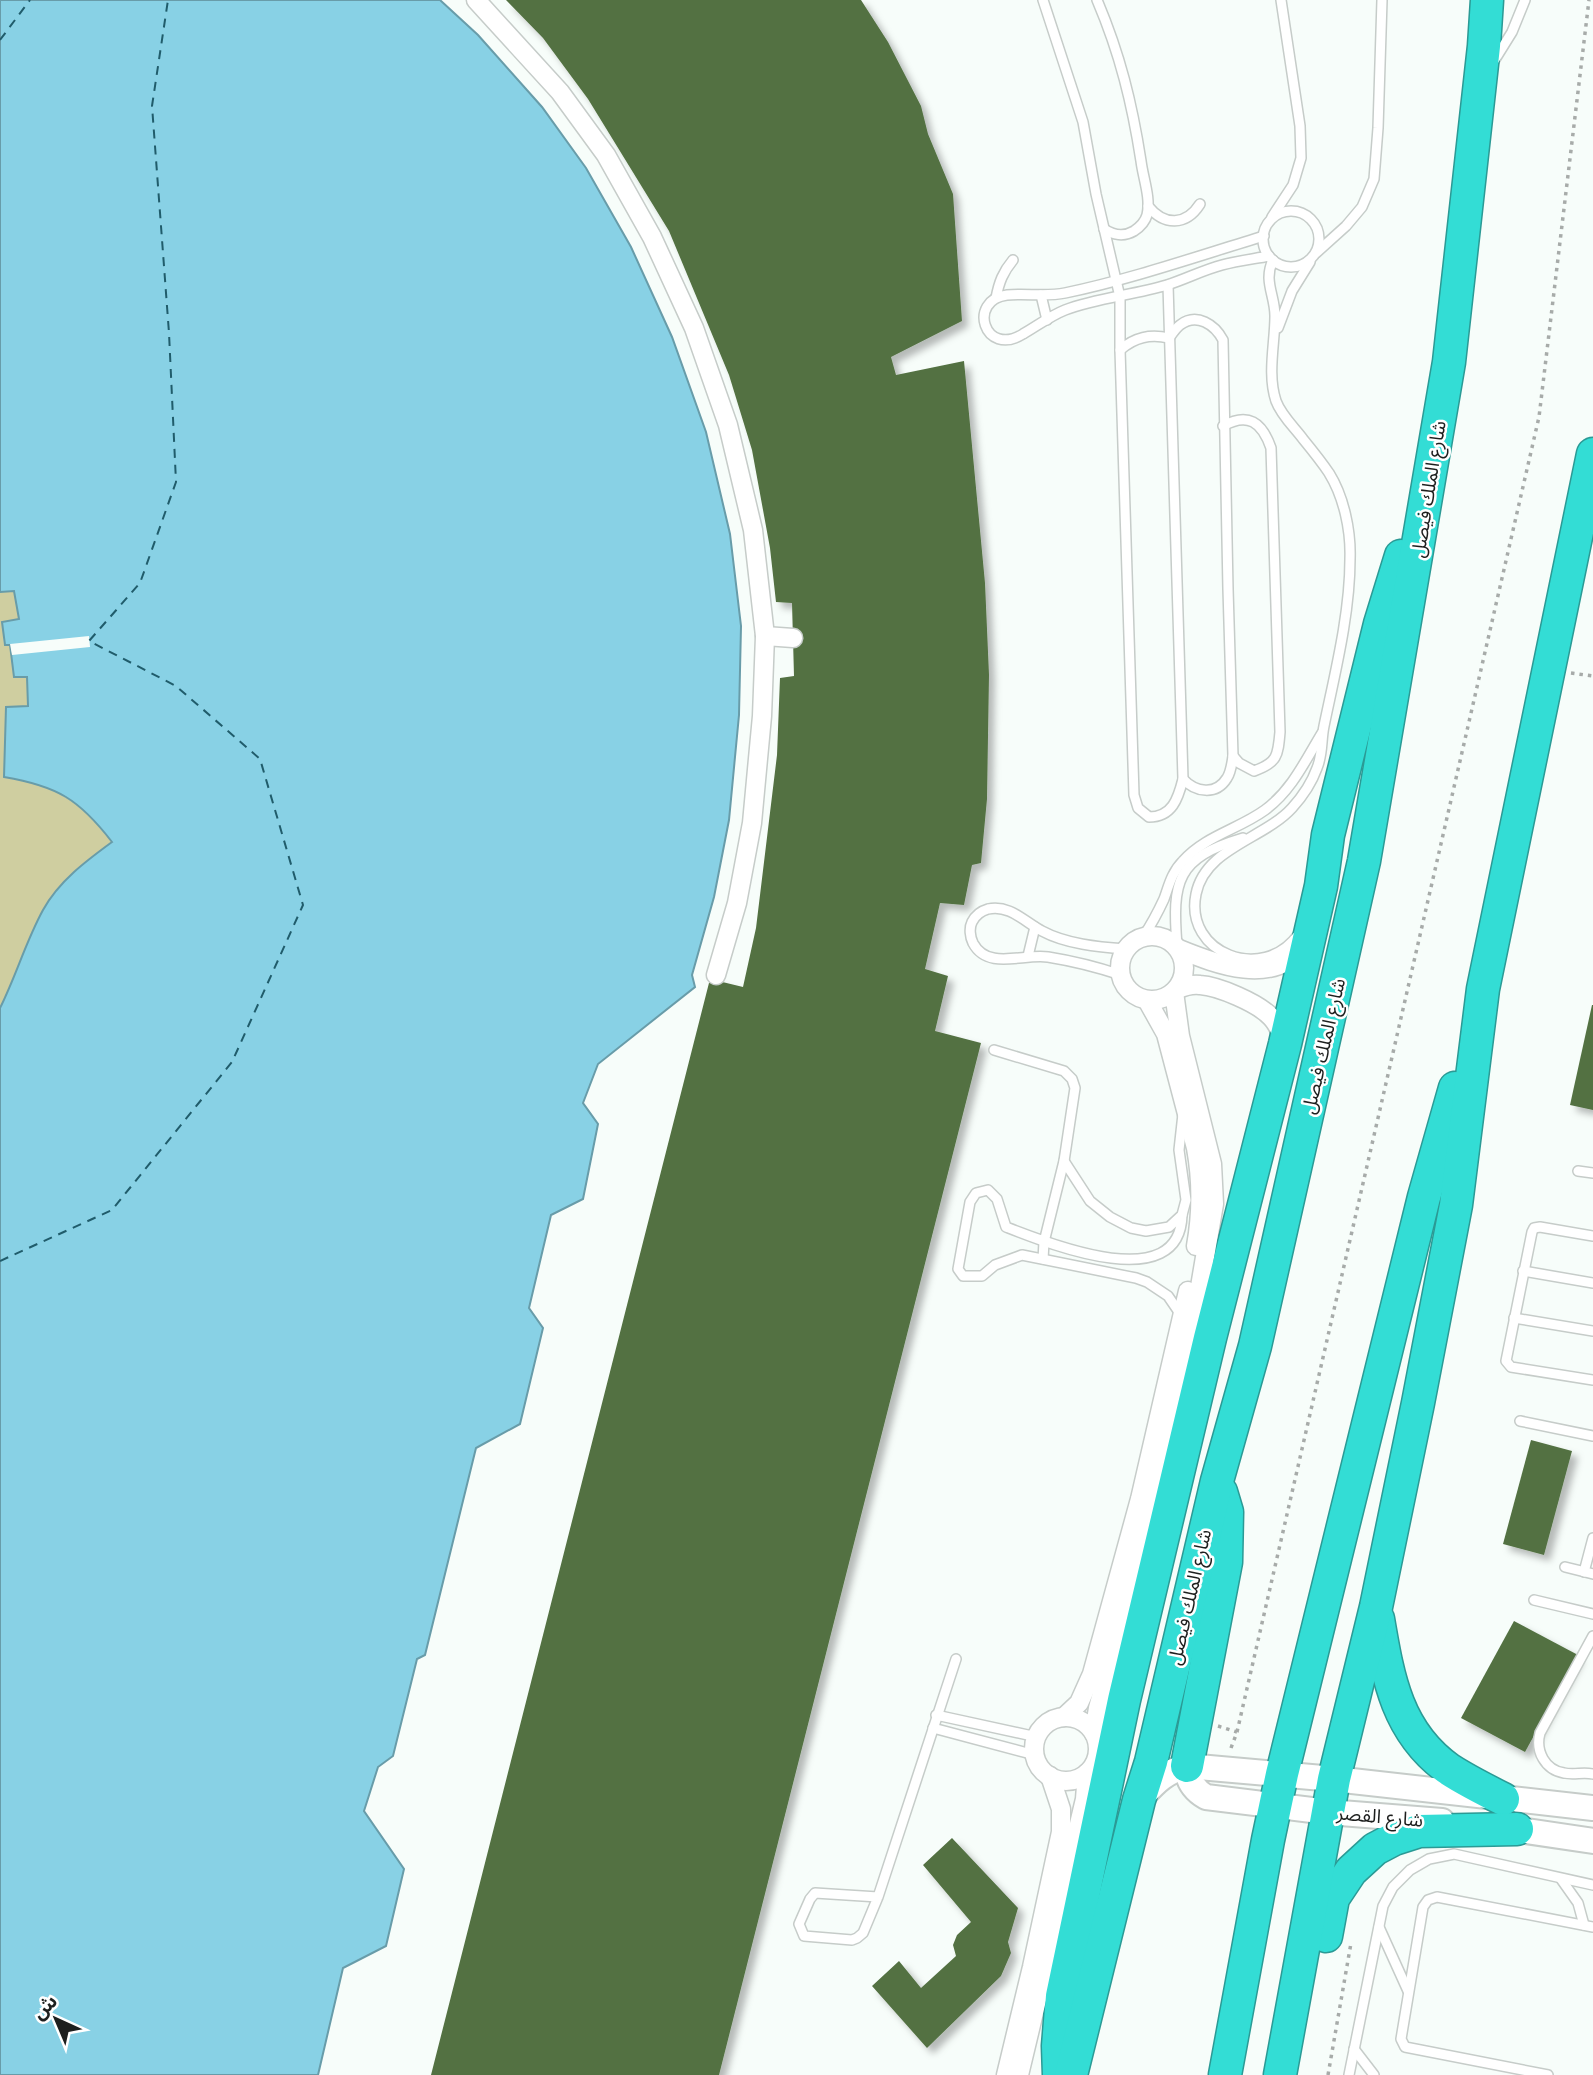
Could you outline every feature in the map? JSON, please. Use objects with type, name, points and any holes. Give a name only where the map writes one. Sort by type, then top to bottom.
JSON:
[{"type":"highway","name":"شارع الملك فيصل","points":[[1071,2075],[1217,1481],[1255,1346],[1364,860],[1449,362],[1487,0]]},
{"type":"highway","points":[[1225,2072],[1282,1774],[1424,1197],[1483,989],[1593,454]]},
{"type":"highway","points":[[1059,2075],[1062,1996],[1124,1700],[1210,1338],[1285,1044],[1321,886],[1328,835],[1380,624],[1400,557],[1427,494]]},
{"type":"highway","points":[[1280,2075],[1334,1779],[1376,1607],[1455,1205],[1483,989]]},
{"type":"highway","points":[[1187,1766],[1226,1562],[1227,1512],[1217,1481]]},
{"type":"highway","points":[[1376,1607],[1396,1702],[1417,1739],[1449,1769],[1503,1799]]},
{"type":"highway","points":[[1299,2075],[1333,1898],[1351,1871],[1375,1849],[1419,1831],[1517,1829]]},
{"type":"main road","name":"شارع القصر","points":[[1593,1808],[1334,1779],[1187,1766],[1190,1781],[1199,1793],[1206,1797],[1328,1812],[1517,1829],[1593,1841]]},
{"type":"main road","points":[[1139,1800],[1162,1777],[1172,1770],[1187,1766]]},
{"type":"street","points":[[476,0],[560,92],[606,155],[652,237],[694,328],[728,425],[753,530],[765,636],[762,716],[752,823],[737,903],[716,975]]},
{"type":"street","points":[[765,636],[793,638]]},
{"type":"street","points":[[1285,1044],[1270,1016],[1249,1001],[1203,985],[1186,986],[1156,1000],[1147,1000],[1130,992],[1121,975],[1122,958],[1125,950],[1136,939],[1155,935],[1167,939],[1178,948],[1216,963],[1247,964],[1267,969],[1279,965],[1300,951],[1308,941]]},
{"type":"street","points":[[1094,1733],[1098,1707],[1157,1489],[1192,1334],[1214,1204],[1212,1164],[1180,1035],[1176,991],[1185,969],[1184,958],[1178,948]]},
{"type":"street","points":[[1006,2075],[1061,1832],[1059,1798],[1050,1776],[1043,1770],[1036,1746],[1048,1723],[1064,1717],[1079,1703],[1093,1674],[1140,1499],[1198,1236],[1201,1205],[1199,1166],[1166,1034],[1147,1000]]},
{"type":"street","points":[[1050,1776],[1069,1780],[1078,1778],[1087,1773],[1097,1759],[1094,1733],[1082,1720],[1064,1717]]},
{"type":"street","points":[[1019,2075],[1085,1800],[1087,1773]]},
{"type":"lane","points":[[1043,0],[1083,122],[1120,297],[1134,795],[1138,808],[1149,817],[1165,814],[1177,800],[1183,779],[1168,285]]},
{"type":"lane","points":[[1097,0],[1126,80],[1148,206],[1146,218],[1136,230],[1120,235],[1104,229]]},
{"type":"lane","points":[[1281,0],[1300,126],[1301,158],[1293,185],[1264,230],[1264,236],[1265,248],[1271,258],[1280,265],[1298,266],[1307,262],[1362,207],[1374,179],[1382,0]]},
{"type":"lane","points":[[1479,85],[1512,32],[1525,0]]},
{"type":"lane","points":[[1148,206],[1161,219],[1179,221],[1195,212],[1200,204]]},
{"type":"lane","points":[[1272,217],[1294,210],[1305,214],[1313,221],[1319,242],[1292,291],[1274,343]]},
{"type":"lane","points":[[1264,236],[1065,293],[1006,295],[996,298],[988,304],[984,314],[985,325],[990,334],[999,340],[1010,341],[1072,308],[1168,285],[1222,265],[1271,258]]},
{"type":"lane","points":[[1271,258],[1268,271],[1275,314],[1273,373],[1276,401],[1330,475],[1341,502],[1350,541],[1350,578],[1317,768],[1301,796],[1281,817],[1209,868],[1198,886],[1195,906],[1200,927],[1211,943],[1227,954],[1247,964],[1264,959],[1288,946],[1299,933],[1310,904],[1321,886]]},
{"type":"lane","points":[[996,298],[998,283],[1013,260]]},
{"type":"lane","points":[[1041,295],[1047,320]]},
{"type":"lane","points":[[1169,338],[1181,325],[1193,320],[1206,321],[1216,328],[1223,340],[1233,756],[1227,777],[1214,789],[1197,790],[1183,779]]},
{"type":"lane","points":[[1120,350],[1143,337],[1169,338]]},
{"type":"lane","points":[[1223,426],[1235,420],[1247,419],[1263,431],[1271,448],[1280,732],[1275,759],[1267,766],[1254,771],[1239,763],[1233,756]]},
{"type":"lane","points":[[1143,937],[1158,911],[1174,873],[1217,836],[1264,811],[1285,793],[1323,731]]},
{"type":"lane","points":[[1178,948],[1174,919],[1176,896],[1191,858],[1253,835]]},
{"type":"lane","points":[[1121,975],[1079,963],[1039,956],[1004,960],[984,954],[973,944],[970,929],[977,915],[992,908],[1009,911],[1035,927],[1061,938],[1125,950]]},
{"type":"lane","points":[[1028,956],[1035,927]]},
{"type":"lane","points":[[994,1050],[1064,1071],[1072,1079],[1075,1088],[1064,1161],[1044,1242],[1043,1259]]},
{"type":"lane","points":[[1182,1317],[1168,1296],[1136,1278],[1022,1255],[995,1265],[982,1276],[963,1276],[958,1269],[970,1202],[976,1193],[988,1191],[997,1199],[1006,1227],[1044,1242],[1116,1259],[1140,1259],[1163,1253],[1178,1237],[1186,1200],[1179,1150],[1184,1105]]},
{"type":"lane","points":[[1064,1161],[1090,1201],[1120,1223],[1146,1231],[1162,1229],[1176,1222],[1182,1215]]},
{"type":"lane","points":[[1577,1171],[1593,1173]]},
{"type":"lane","points":[[1593,1236],[1540,1227],[1532,1232],[1506,1361],[1511,1367],[1593,1380]]},
{"type":"lane","points":[[1523,1271],[1593,1283]]},
{"type":"lane","points":[[1514,1318],[1593,1331]]},
{"type":"lane","points":[[1520,1421],[1593,1436]]},
{"type":"lane","points":[[1565,1567],[1589,1573],[1593,1538]]},
{"type":"lane","points":[[1534,1600],[1593,1614]]},
{"type":"lane","points":[[1593,1636],[1540,1734],[1538,1747],[1544,1762],[1561,1773],[1593,1774]]},
{"type":"lane","points":[[878,1896],[815,1894],[799,1924],[804,1937],[852,1940],[863,1933],[878,1896],[956,1659]]},
{"type":"lane","points":[[936,1715],[1036,1746]]},
{"type":"lane","points":[[933,1728],[1036,1746]]},
{"type":"lane","points":[[1349,2075],[1383,1906],[1393,1887],[1410,1870],[1429,1859],[1454,1854],[1593,1885]]},
{"type":"lane","points":[[1561,1879],[1578,1903],[1589,1926]]},
{"type":"lane","points":[[1548,2075],[1405,2047],[1401,2039],[1423,1907],[1428,1900],[1437,1897],[1589,1926]]},
{"type":"lane","points":[[1379,1927],[1408,1992]]},
{"type":"lane","points":[[1354,2049],[1374,2075]]},
{"type":"path","points":[[1223,1769],[1240,1718],[1539,417],[1589,0]]},
{"type":"green space","points":[[14,590],[19,619],[3,623],[4,645],[10,644],[27,676],[28,706],[4,777],[39,785],[66,797],[89,815],[112,842],[74,872],[43,910],[0,1008],[0,592]]},
{"type":"water","points":[[0,0],[440,0],[478,35],[542,107],[586,168],[631,247],[672,337],[706,432],[730,534],[741,626],[739,715],[729,820],[714,897],[692,975],[695,987],[598,1064],[583,1103],[598,1124],[583,1199],[551,1215],[529,1308],[543,1328],[520,1424],[476,1448],[425,1655],[417,1659],[393,1756],[378,1767],[364,1811],[404,1869],[386,1946],[343,1968],[318,2075],[0,2075],[0,1008],[31,934],[49,900],[74,872],[112,842],[89,815],[66,797],[39,785],[4,777],[6,707],[28,706],[27,677],[14,677],[10,645],[5,645],[2,622],[19,619],[14,591],[0,592]]},
{"type":"pier","points":[[89,636],[90,647],[12,655],[10,644]]},
{"type":"building","points":[[506,0],[861,0],[888,42],[921,106],[928,134],[953,194],[962,321],[891,357],[896,375],[964,361],[985,583],[989,675],[987,799],[981,863],[972,865],[964,905],[940,903],[925,969],[948,976],[935,1031],[981,1043],[719,2075],[431,2075],[710,979],[743,987],[756,928],[777,755],[780,678],[794,676],[792,603],[776,602],[770,548],[752,450],[729,375],[669,231],[588,99],[543,38]]},
{"type":"building","points":[[1593,1005],[1593,1110],[1570,1105]]},
{"type":"building","points":[[1531,1440],[1572,1451],[1544,1555],[1503,1544]]},
{"type":"building","points":[[1514,1621],[1578,1655],[1525,1752],[1461,1718]]},
{"type":"building","points":[[952,1838],[1018,1908],[1008,1942],[1011,1953],[1001,1976],[927,2048],[872,1986],[899,1961],[921,1988],[956,1956],[953,1945],[957,1935],[971,1922],[923,1865]]},
{"type":"ferry route","points":[[0,40],[30,0]]},
{"type":"ferry route","points":[[0,1261],[112,1210],[232,1062],[303,905],[260,759],[176,686],[89,641],[140,583],[176,482],[169,333],[152,106],[168,0]]}]
